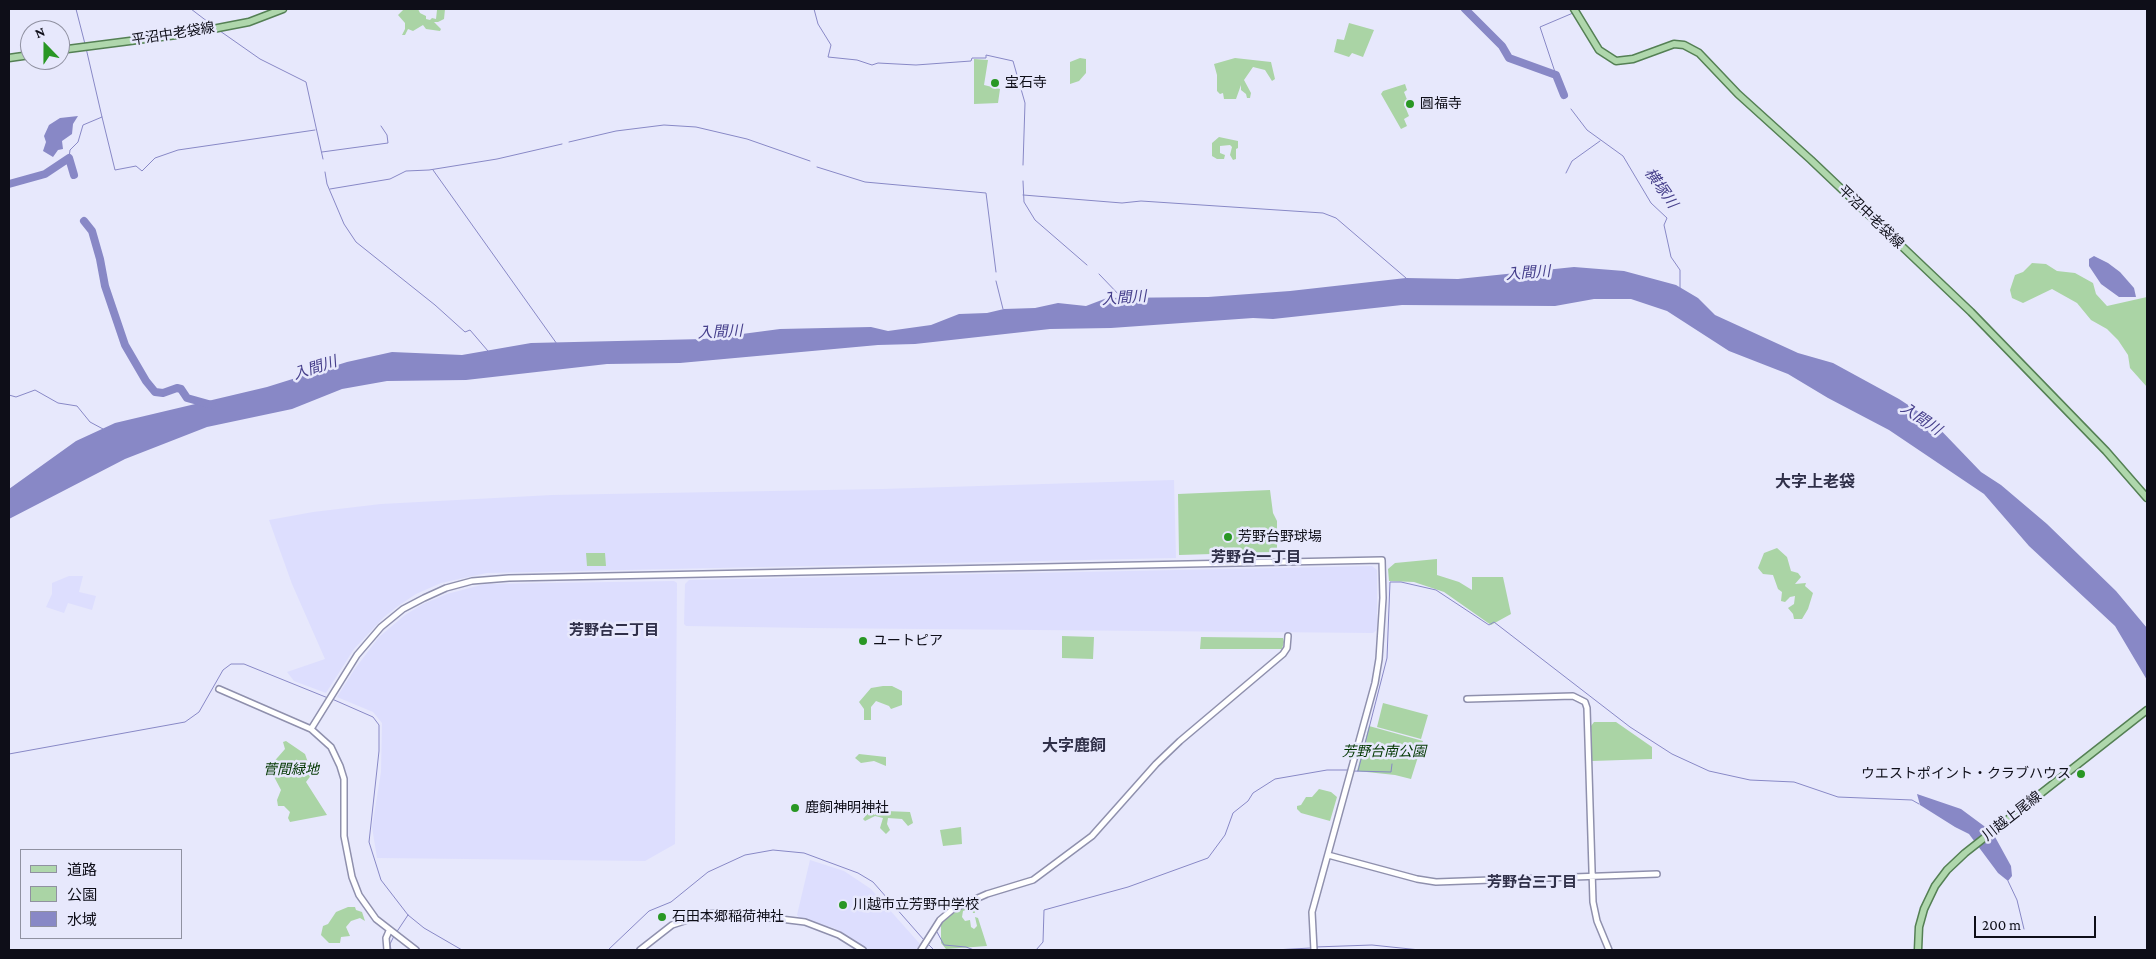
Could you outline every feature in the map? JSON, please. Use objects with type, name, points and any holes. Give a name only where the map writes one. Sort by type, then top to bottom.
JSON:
[{"type":"main road","name":"平沼中老袋線","points":[[70,49],[199,31],[249,22],[283,9]]},
{"type":"main road","name":"平沼中老袋線","points":[[1574,9],[1599,50],[1616,61],[1633,59],[1674,44],[1684,44],[1699,53],[1738,94],[1811,160],[1971,312],[2106,451],[2147,498]]},
{"type":"main road","name":"川越上尾線","points":[[1918,950],[1921,918],[1935,886],[1947,870],[1974,846],[2147,710]]},
{"type":"street","points":[[311,729],[371,636],[403,609],[446,588],[472,581],[509,578],[1382,560],[1382,638],[1375,683],[1312,912],[1314,950]]},
{"type":"street","points":[[923,948],[940,920],[953,909],[979,897],[1032,880],[1092,836],[1156,764],[1180,741],[1283,654],[1287,648],[1288,636]]},
{"type":"street","points":[[219,689],[311,729],[330,747],[342,772],[346,806],[344,836],[355,887],[366,908],[389,930],[416,950]]},
{"type":"street","points":[[1467,699],[1573,696],[1585,702],[1587,708],[1592,877],[1595,912],[1609,950]]},
{"type":"street","points":[[1328,855],[1418,880],[1436,882],[1657,874]]},
{"type":"street","points":[[640,950],[672,925],[706,914],[723,912],[805,922],[840,935],[863,950]]},
{"type":"street","points":[[387,950],[386,938],[389,930]]},
{"type":"shaded area","points":[[1174,480],[1176,558],[487,573],[441,583],[416,594],[398,606],[384,617],[354,649],[326,693],[294,681],[287,672],[325,659],[292,584],[269,520],[313,512],[381,504],[552,495],[882,489]]},
{"type":"shaded area","points":[[1372,566],[1377,570],[1377,630],[1373,633],[810,628],[686,626],[684,624],[685,584],[689,580]]},
{"type":"shaded area","points":[[69,576],[83,576],[79,592],[96,596],[92,610],[68,603],[64,613],[46,607],[52,594],[52,583]]},
{"type":"shaded area","points":[[674,581],[677,583],[675,844],[645,861],[377,858],[372,827],[381,772],[382,723],[373,712],[337,697],[354,670],[379,637],[405,615],[423,604],[447,594],[485,584]]},
{"type":"shaded area","name":"川越市立芳野中学校","points":[[810,860],[844,871],[871,889],[920,944],[916,950],[868,950],[834,928],[799,918],[797,915]]},
{"type":"green space","points":[[404,9],[418,9],[420,13],[426,16],[426,19],[430,20],[432,18],[436,19],[437,10],[445,9],[444,19],[434,22],[441,29],[440,31],[426,29],[423,25],[413,31],[408,29],[405,35],[402,35],[405,23],[398,15]]},
{"type":"green space","points":[[1349,23],[1374,30],[1363,57],[1352,53],[1349,57],[1334,52],[1337,39],[1344,40]]},
{"type":"green space","points":[[1080,58],[1086,59],[1086,73],[1079,81],[1070,84],[1070,62]]},
{"type":"green space","points":[[1235,58],[1271,62],[1275,79],[1272,81],[1265,70],[1253,67],[1244,80],[1251,93],[1250,98],[1247,98],[1246,94],[1241,90],[1241,85],[1236,99],[1224,99],[1223,93],[1220,94],[1217,91],[1217,75],[1214,64]]},
{"type":"green space","points":[[974,59],[988,60],[984,85],[1000,89],[998,103],[974,104]]},
{"type":"green space","points":[[1405,84],[1407,90],[1404,92],[1408,102],[1404,104],[1409,116],[1404,119],[1407,126],[1401,129],[1381,94],[1383,91]]},
{"type":"green space","points":[[1219,137],[1238,141],[1236,159],[1233,160],[1230,155],[1232,147],[1230,145],[1220,146],[1220,153],[1225,155],[1224,159],[1217,159],[1212,156],[1212,143]]},
{"type":"green space","points":[[2032,263],[2046,264],[2057,271],[2075,273],[2093,283],[2096,294],[2107,306],[2147,297],[2147,387],[2130,368],[2128,355],[2118,340],[2107,329],[2091,320],[2077,303],[2052,289],[2023,303],[2012,298],[2010,290],[2015,275],[2023,272]]},
{"type":"green space","name":"芳野台野球場","points":[[1270,490],[1273,513],[1277,521],[1277,552],[1179,555],[1178,494]]},
{"type":"green space","points":[[1777,548],[1787,557],[1791,571],[1798,573],[1801,577],[1795,584],[1806,583],[1805,586],[1813,593],[1808,609],[1802,619],[1794,619],[1793,614],[1788,608],[1794,604],[1795,596],[1790,597],[1785,602],[1781,601],[1782,592],[1778,589],[1773,575],[1763,574],[1758,568],[1764,553]]},
{"type":"green space","points":[[586,553],[605,553],[606,566],[587,566]]},
{"type":"green space","points":[[1437,559],[1437,575],[1459,582],[1472,590],[1472,577],[1503,577],[1511,614],[1491,625],[1444,592],[1414,582],[1389,581],[1388,569],[1395,563]]},
{"type":"green space","points":[[1062,636],[1094,637],[1093,659],[1062,658]]},
{"type":"green space","points":[[1201,637],[1283,638],[1284,642],[1282,649],[1200,649]]},
{"type":"green space","points":[[892,686],[902,691],[902,705],[891,709],[889,706],[876,701],[871,707],[871,720],[864,720],[864,709],[859,702],[871,688]]},
{"type":"green space","points":[[1383,703],[1428,715],[1421,739],[1377,727]]},
{"type":"green space","points":[[1594,722],[1616,722],[1652,747],[1652,759],[1592,761],[1591,726]]},
{"type":"green space","name":"芳野台南公園","points":[[1369,726],[1423,741],[1411,779],[1395,775],[1357,771]]},
{"type":"green space","name":"菅間緑地","points":[[286,741],[305,754],[312,774],[306,782],[327,815],[290,822],[288,818],[290,812],[284,806],[278,806],[277,800],[281,790],[270,769],[271,765],[285,749],[283,742]]},
{"type":"green space","points":[[859,754],[886,757],[886,766],[874,761],[861,763],[855,758]]},
{"type":"green space","points":[[1319,789],[1331,792],[1337,797],[1330,821],[1301,813],[1297,809],[1297,806],[1301,805],[1306,797],[1312,797]]},
{"type":"green space","points":[[886,811],[910,812],[913,823],[908,826],[902,819],[888,818],[887,824],[890,830],[886,834],[880,828],[883,818],[875,816],[865,821],[863,819],[869,812],[875,815],[877,812],[882,814]]},
{"type":"green space","points":[[961,827],[962,844],[943,846],[940,830]]},
{"type":"green space","points":[[972,902],[975,913],[973,913],[972,909],[968,909],[963,911],[962,917],[965,921],[970,920],[971,927],[974,929],[977,926],[975,917],[978,918],[987,946],[946,949],[941,943],[941,923],[956,910]]},
{"type":"green space","points":[[348,907],[355,907],[356,910],[362,912],[365,921],[360,918],[351,921],[346,927],[350,936],[341,937],[340,943],[329,943],[321,935],[323,926],[328,924],[336,912]]},
{"type":"water","points":[[78,116],[73,124],[72,134],[62,141],[63,149],[58,150],[53,157],[43,151],[46,142],[44,136],[49,125],[60,118]]},
{"type":"water","points":[[2094,256],[2120,272],[2134,288],[2136,297],[2119,297],[2101,284],[2089,266],[2089,259]]},
{"type":"water","name":"入間川","points":[[1574,267],[1624,271],[1676,285],[1698,298],[1715,315],[1798,353],[1833,363],[1899,399],[1931,420],[1981,472],[2001,485],[2047,524],[2116,591],[2147,628],[2147,680],[2115,626],[2029,546],[1984,494],[1889,430],[1828,398],[1788,374],[1729,351],[1667,311],[1631,299],[1594,299],[1555,306],[1402,305],[1273,319],[1253,318],[1111,328],[1050,329],[915,344],[878,345],[680,363],[607,364],[466,380],[387,381],[342,389],[292,409],[207,427],[125,459],[9,519],[9,489],[76,441],[115,423],[267,387],[347,362],[392,352],[462,355],[531,343],[704,339],[780,329],[871,327],[888,331],[931,325],[959,314],[1035,308],[1058,303],[1086,306],[1107,298],[1208,297],[1290,291],[1406,278],[1458,279]]},
{"type":"water","points":[[1917,794],[1961,809],[1988,829],[1994,835],[2011,866],[2012,876],[2008,881],[1998,873],[1969,834],[1920,805]]},
{"type":"waterway","points":[[76,9],[85,44]]},
{"type":"waterway","points":[[191,9],[212,25]]},
{"type":"waterway","points":[[814,9],[818,24],[831,45],[828,57],[857,60],[872,65],[878,63],[916,65],[971,61],[972,58],[986,58],[986,55],[1013,61],[1025,103],[1023,165]]},
{"type":"waterway","name":"横塚川","points":[[1465,9],[1502,46],[1509,58],[1556,75],[1564,95]]},
{"type":"waterway","points":[[1556,75],[1540,27],[1573,13],[1570,9]]},
{"type":"waterway","points":[[220,31],[260,59],[306,82],[323,159]]},
{"type":"waterway","points":[[69,158],[70,150],[78,142],[83,125],[102,117],[86,48]]},
{"type":"waterway","name":"横塚川","points":[[1571,109],[1587,130],[1623,156],[1651,203],[1667,218],[1664,225],[1671,257],[1680,270],[1680,288]]},
{"type":"waterway","points":[[102,117],[115,170],[136,166],[142,171],[155,158],[178,150],[315,130]]},
{"type":"waterway","points":[[569,142],[616,131],[664,125],[696,127],[747,139],[810,161]]},
{"type":"waterway","points":[[322,152],[388,143],[387,135],[381,126]]},
{"type":"waterway","points":[[1566,173],[1572,161],[1600,141]]},
{"type":"waterway","points":[[330,189],[390,179],[406,171],[429,170],[497,159],[562,144]]},
{"type":"waterway","points":[[9,184],[45,174],[69,158],[74,175]]},
{"type":"waterway","points":[[817,167],[865,182],[986,193],[996,272]]},
{"type":"waterway","points":[[433,170],[557,344]]},
{"type":"waterway","points":[[325,172],[327,184],[344,224],[356,242],[435,305],[465,332],[470,330],[488,351]]},
{"type":"waterway","points":[[1023,181],[1024,202],[1035,220],[1087,265]]},
{"type":"waterway","points":[[1023,195],[1122,203],[1141,201],[1323,213],[1336,218],[1406,278]]},
{"type":"waterway","points":[[84,221],[92,231],[105,286],[125,345],[146,381],[155,392],[163,393],[177,388],[181,389],[187,398],[212,405]]},
{"type":"waterway","name":"入間川","points":[[1099,274],[1123,299]]},
{"type":"waterway","points":[[996,281],[1003,309]]},
{"type":"waterway","points":[[9,395],[16,397],[35,390],[58,403],[77,406],[90,422],[103,429]]},
{"type":"waterway","points":[[1358,771],[1387,658],[1390,582],[1401,582],[1436,590],[1489,625],[1494,622],[1630,727],[1672,754],[1709,771],[1750,780],[1794,782],[1838,797],[1912,800],[1919,804]]},
{"type":"waterway","points":[[9,754],[185,722],[199,712],[223,670],[231,664],[244,664],[328,698]]},
{"type":"waterway","points":[[332,699],[373,717],[379,725],[379,751],[369,842],[381,880],[408,915],[424,928],[462,950]]},
{"type":"waterway","points":[[1353,771],[1391,772],[1392,764]]},
{"type":"waterway","points":[[1036,950],[1043,942],[1044,910],[1128,887],[1208,858],[1225,835],[1233,813],[1248,801],[1253,793],[1275,779],[1327,770],[1349,770]]},
{"type":"waterway","points":[[608,950],[649,911],[671,902],[708,872],[745,855],[773,850],[804,853],[858,873],[873,882],[924,940]]},
{"type":"waterway","points":[[2008,881],[2017,900],[2024,929]]},
{"type":"waterway","points":[[396,933],[408,915]]},
{"type":"waterway","points":[[937,932],[944,945],[966,947],[974,950]]},
{"type":"waterway","points":[[391,950],[390,944],[394,936]]},
{"type":"waterway","points":[[927,943],[934,950]]},
{"type":"waterway","points":[[1315,947],[1372,945],[1420,950]]},
{"type":"waterway","points":[[1274,950],[1311,948]]},
{"type":"place","name":"宝石寺","points":[[995,83]]},
{"type":"place","name":"圓福寺","points":[[1410,104]]},
{"type":"place","name":"芳野台野球場","points":[[1228,537]]},
{"type":"place","name":"ユートピア","points":[[863,641]]},
{"type":"place","name":"ウエストポイント・クラブハウス","points":[[2081,774]]},
{"type":"place","name":"鹿飼神明神社","points":[[795,808]]},
{"type":"place","name":"川越市立芳野中学校","points":[[843,905]]},
{"type":"place","name":"石田本郷稲荷神社","points":[[662,917]]},
{"type":"district","name":"大字上老袋","points":[[1815,482]]},
{"type":"district","name":"芳野台一丁目","points":[[1256,557]]},
{"type":"district","name":"芳野台二丁目","points":[[614,630]]},
{"type":"district","name":"大字鹿飼","points":[[1074,746]]},
{"type":"district","name":"芳野台三丁目","points":[[1532,882]]}]
